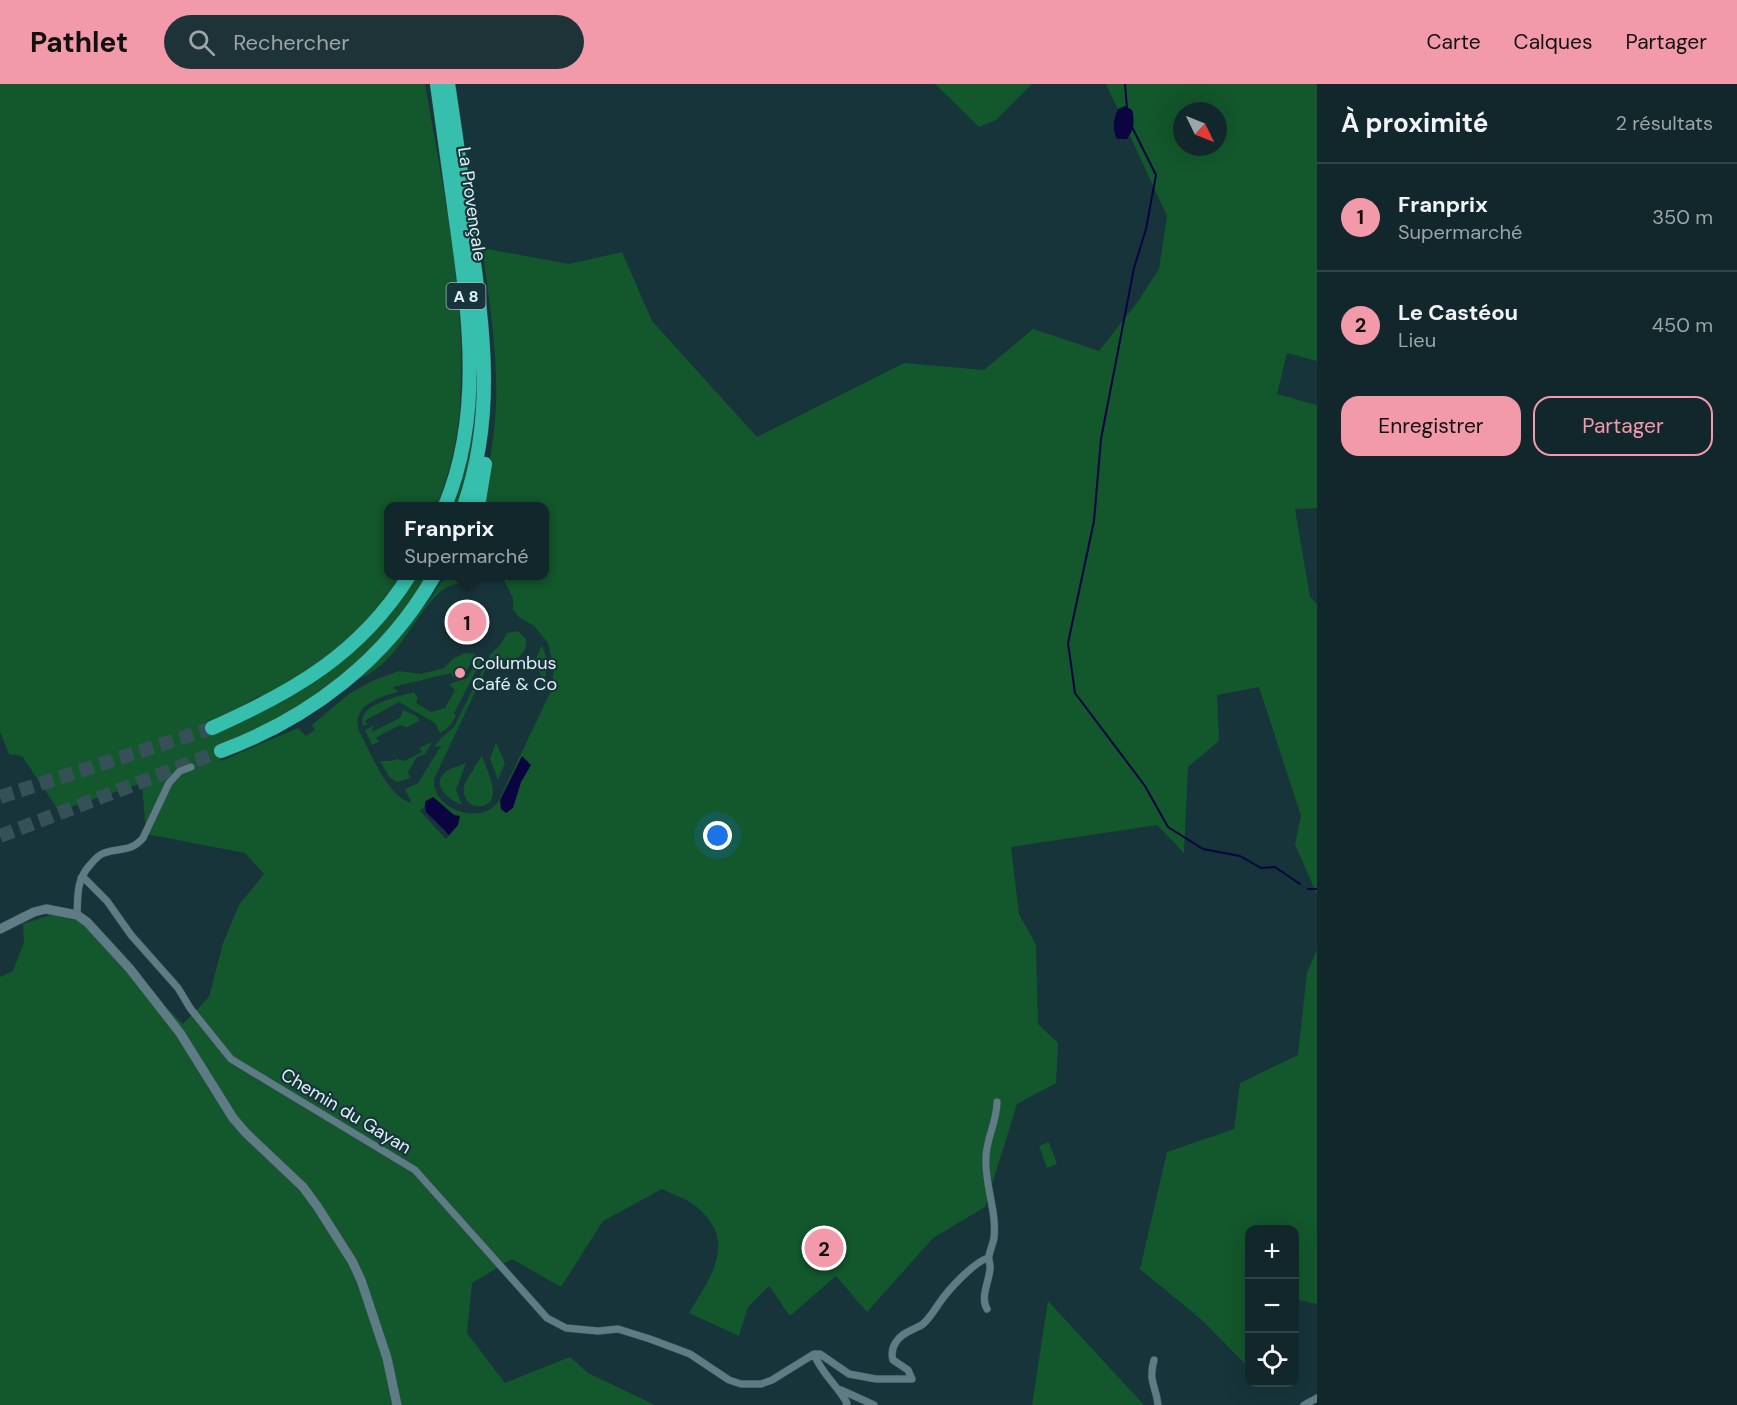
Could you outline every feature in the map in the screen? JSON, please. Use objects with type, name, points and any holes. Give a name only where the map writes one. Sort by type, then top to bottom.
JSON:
[{"type":"highway","name":"La Provençale","points":[[437,84],[467,307],[471,370],[470,399],[463,448],[447,502]]},
{"type":"highway","name":"La Provençale","points":[[448,84],[485,358],[481,436],[473,480],[466,502]]},
{"type":"highway","points":[[479,502],[490,412],[490,386],[485,358]]},
{"type":"highway","points":[[212,728],[282,694],[335,659],[376,618],[406,580]]},
{"type":"highway","points":[[221,751],[270,729],[311,706],[363,666],[401,624],[431,580]]},
{"type":"highway","points":[[270,729],[296,722],[354,685]]},
{"type":"street","points":[[77,915],[77,894],[81,878],[96,857],[137,845],[143,838],[170,783],[180,771],[191,767]]},
{"type":"street","name":"Chemin du Gayan","points":[[81,878],[85,879],[107,901],[139,946],[178,988],[190,1008],[231,1059],[415,1170],[547,1318],[566,1328],[618,1329],[690,1354],[722,1375],[741,1384],[772,1380],[814,1354]]},
{"type":"street","points":[[0,929],[33,912],[46,909],[77,915],[87,922],[130,969],[180,1033],[239,1125],[303,1187],[352,1261],[361,1280],[387,1358],[397,1401]]},
{"type":"street","points":[[987,1309],[984,1299],[991,1267],[988,1258],[994,1236],[994,1218],[986,1155],[990,1133],[997,1115],[997,1102]]},
{"type":"street","points":[[846,1405],[840,1389],[818,1365],[814,1354],[820,1354],[849,1374],[876,1379],[912,1378],[908,1370],[893,1360],[891,1353],[896,1341],[931,1316],[942,1299],[970,1269],[981,1260],[988,1258]]},
{"type":"street","points":[[1154,1360],[1150,1374],[1158,1405]]},
{"type":"street","points":[[840,1389],[874,1405]]},
{"type":"street","points":[[1304,1405],[1317,1398]]},
{"type":"green space","points":[[0,84],[425,84],[452,244],[460,325],[459,418],[452,456],[438,502],[384,502],[384,580],[398,580],[371,616],[314,668],[262,699],[259,696],[205,727],[208,735],[255,715],[306,685],[411,580],[424,580],[404,611],[367,654],[308,703],[215,750],[221,761],[298,728],[306,736],[315,730],[312,725],[349,694],[372,681],[399,671],[421,674],[444,668],[464,653],[476,654],[466,672],[453,678],[451,673],[393,687],[398,692],[368,704],[359,715],[359,731],[381,773],[395,792],[412,803],[405,789],[418,783],[441,746],[434,747],[454,727],[490,655],[501,644],[507,633],[518,631],[526,639],[523,652],[513,660],[486,669],[434,779],[435,790],[449,806],[458,811],[480,813],[490,809],[498,802],[551,691],[554,668],[548,643],[534,626],[519,617],[513,610],[513,598],[504,580],[549,580],[549,502],[482,502],[493,442],[496,410],[493,329],[482,248],[569,264],[622,252],[652,321],[757,437],[904,363],[984,370],[1033,329],[1099,351],[1139,300],[1159,269],[1167,216],[1106,84],[1317,84],[1317,361],[1287,353],[1277,394],[1317,405],[1317,508],[1295,509],[1310,597],[1317,604],[1317,895],[1295,844],[1301,816],[1259,687],[1217,695],[1219,741],[1188,767],[1184,853],[1157,825],[1011,847],[1019,914],[1036,945],[1038,1024],[1058,1043],[1056,1083],[1017,1104],[985,1207],[933,1238],[867,1312],[836,1276],[790,1316],[769,1286],[748,1307],[739,1336],[689,1313],[716,1261],[717,1235],[711,1222],[699,1209],[687,1200],[662,1189],[603,1221],[561,1287],[512,1259],[472,1283],[467,1333],[505,1383],[570,1357],[588,1373],[655,1405],[0,1405],[0,977],[13,971],[24,942],[23,924],[50,915],[81,921],[183,1024],[209,997],[223,943],[239,905],[264,874],[245,853],[146,834],[142,783],[59,811],[22,756],[9,754],[0,732]],"holes":[[[436,799],[454,815],[458,825],[446,839],[420,811],[426,800]]]},
{"type":"green space","points":[[935,84],[1032,84],[996,120],[979,127]]},
{"type":"green space","points":[[476,387],[478,387],[473,452],[459,502],[451,502],[474,409]]},
{"type":"green space","points":[[442,580],[478,580],[450,586],[440,592],[384,662],[373,672],[359,679],[396,641]]},
{"type":"green space","points":[[542,645],[548,662],[544,684],[535,661]]},
{"type":"green space","points":[[480,656],[484,656],[454,713],[456,716],[443,732],[440,733],[435,723],[399,702],[366,720],[368,724],[363,726],[362,718],[365,712],[372,707],[389,699],[414,692],[418,698],[416,703],[431,712],[445,708],[455,690],[449,684],[467,678]]},
{"type":"green space","points":[[403,710],[418,717],[419,721],[407,727],[400,725],[377,737],[376,739],[380,741],[372,745],[365,730],[373,726],[372,732],[400,718]]},
{"type":"green space","points":[[432,742],[425,754],[417,757],[408,772],[410,778],[397,782],[390,778],[380,761],[397,759],[404,761],[422,752],[419,748]]},
{"type":"green space","points":[[496,743],[505,763],[498,780],[490,759]]},
{"type":"green space","points":[[482,755],[493,791],[488,803],[478,806],[467,801],[464,787]]},
{"type":"green space","points":[[466,763],[456,790],[462,805],[444,793],[440,783],[446,771]]},
{"type":"green space","points":[[1317,950],[1317,1304],[1299,1300],[1299,1225],[1245,1225],[1245,1364],[1203,1321],[1140,1269],[1167,1152],[1234,1129],[1240,1083],[1298,1055],[1307,972]]},
{"type":"green space","points":[[1049,1142],[1057,1164],[1047,1168],[1039,1146]]},
{"type":"green space","points":[[1048,1301],[1144,1405],[1032,1405]]},
{"type":"shaded area","points":[[1125,106],[1132,110],[1134,122],[1127,139],[1117,139],[1114,128],[1115,117],[1118,109]]},
{"type":"shaded area","points":[[522,756],[531,765],[521,782],[513,808],[506,813],[501,809],[500,800]]},
{"type":"shaded area","points":[[433,797],[454,815],[460,816],[458,825],[449,835],[426,812],[425,802]]},
{"type":"waterway","points":[[1125,84],[1127,108]]},
{"type":"waterway","points":[[1132,127],[1156,175],[1146,229],[1134,268],[1101,439],[1094,521],[1068,643],[1075,693],[1145,786],[1168,827],[1203,849],[1240,856],[1261,868],[1275,867],[1300,884]]},
{"type":"waterway","points":[[1308,889],[1317,889]]},
{"type":"tunnel","points":[[0,797],[212,728]]},
{"type":"tunnel","points":[[0,836],[221,751]]},
{"type":"place","name":"Franprix","points":[[467,622]]},
{"type":"place","name":"Columbus Café & Co","points":[[460,673]]},
{"type":"place","name":"Le Castéou","points":[[824,1248]]}]
